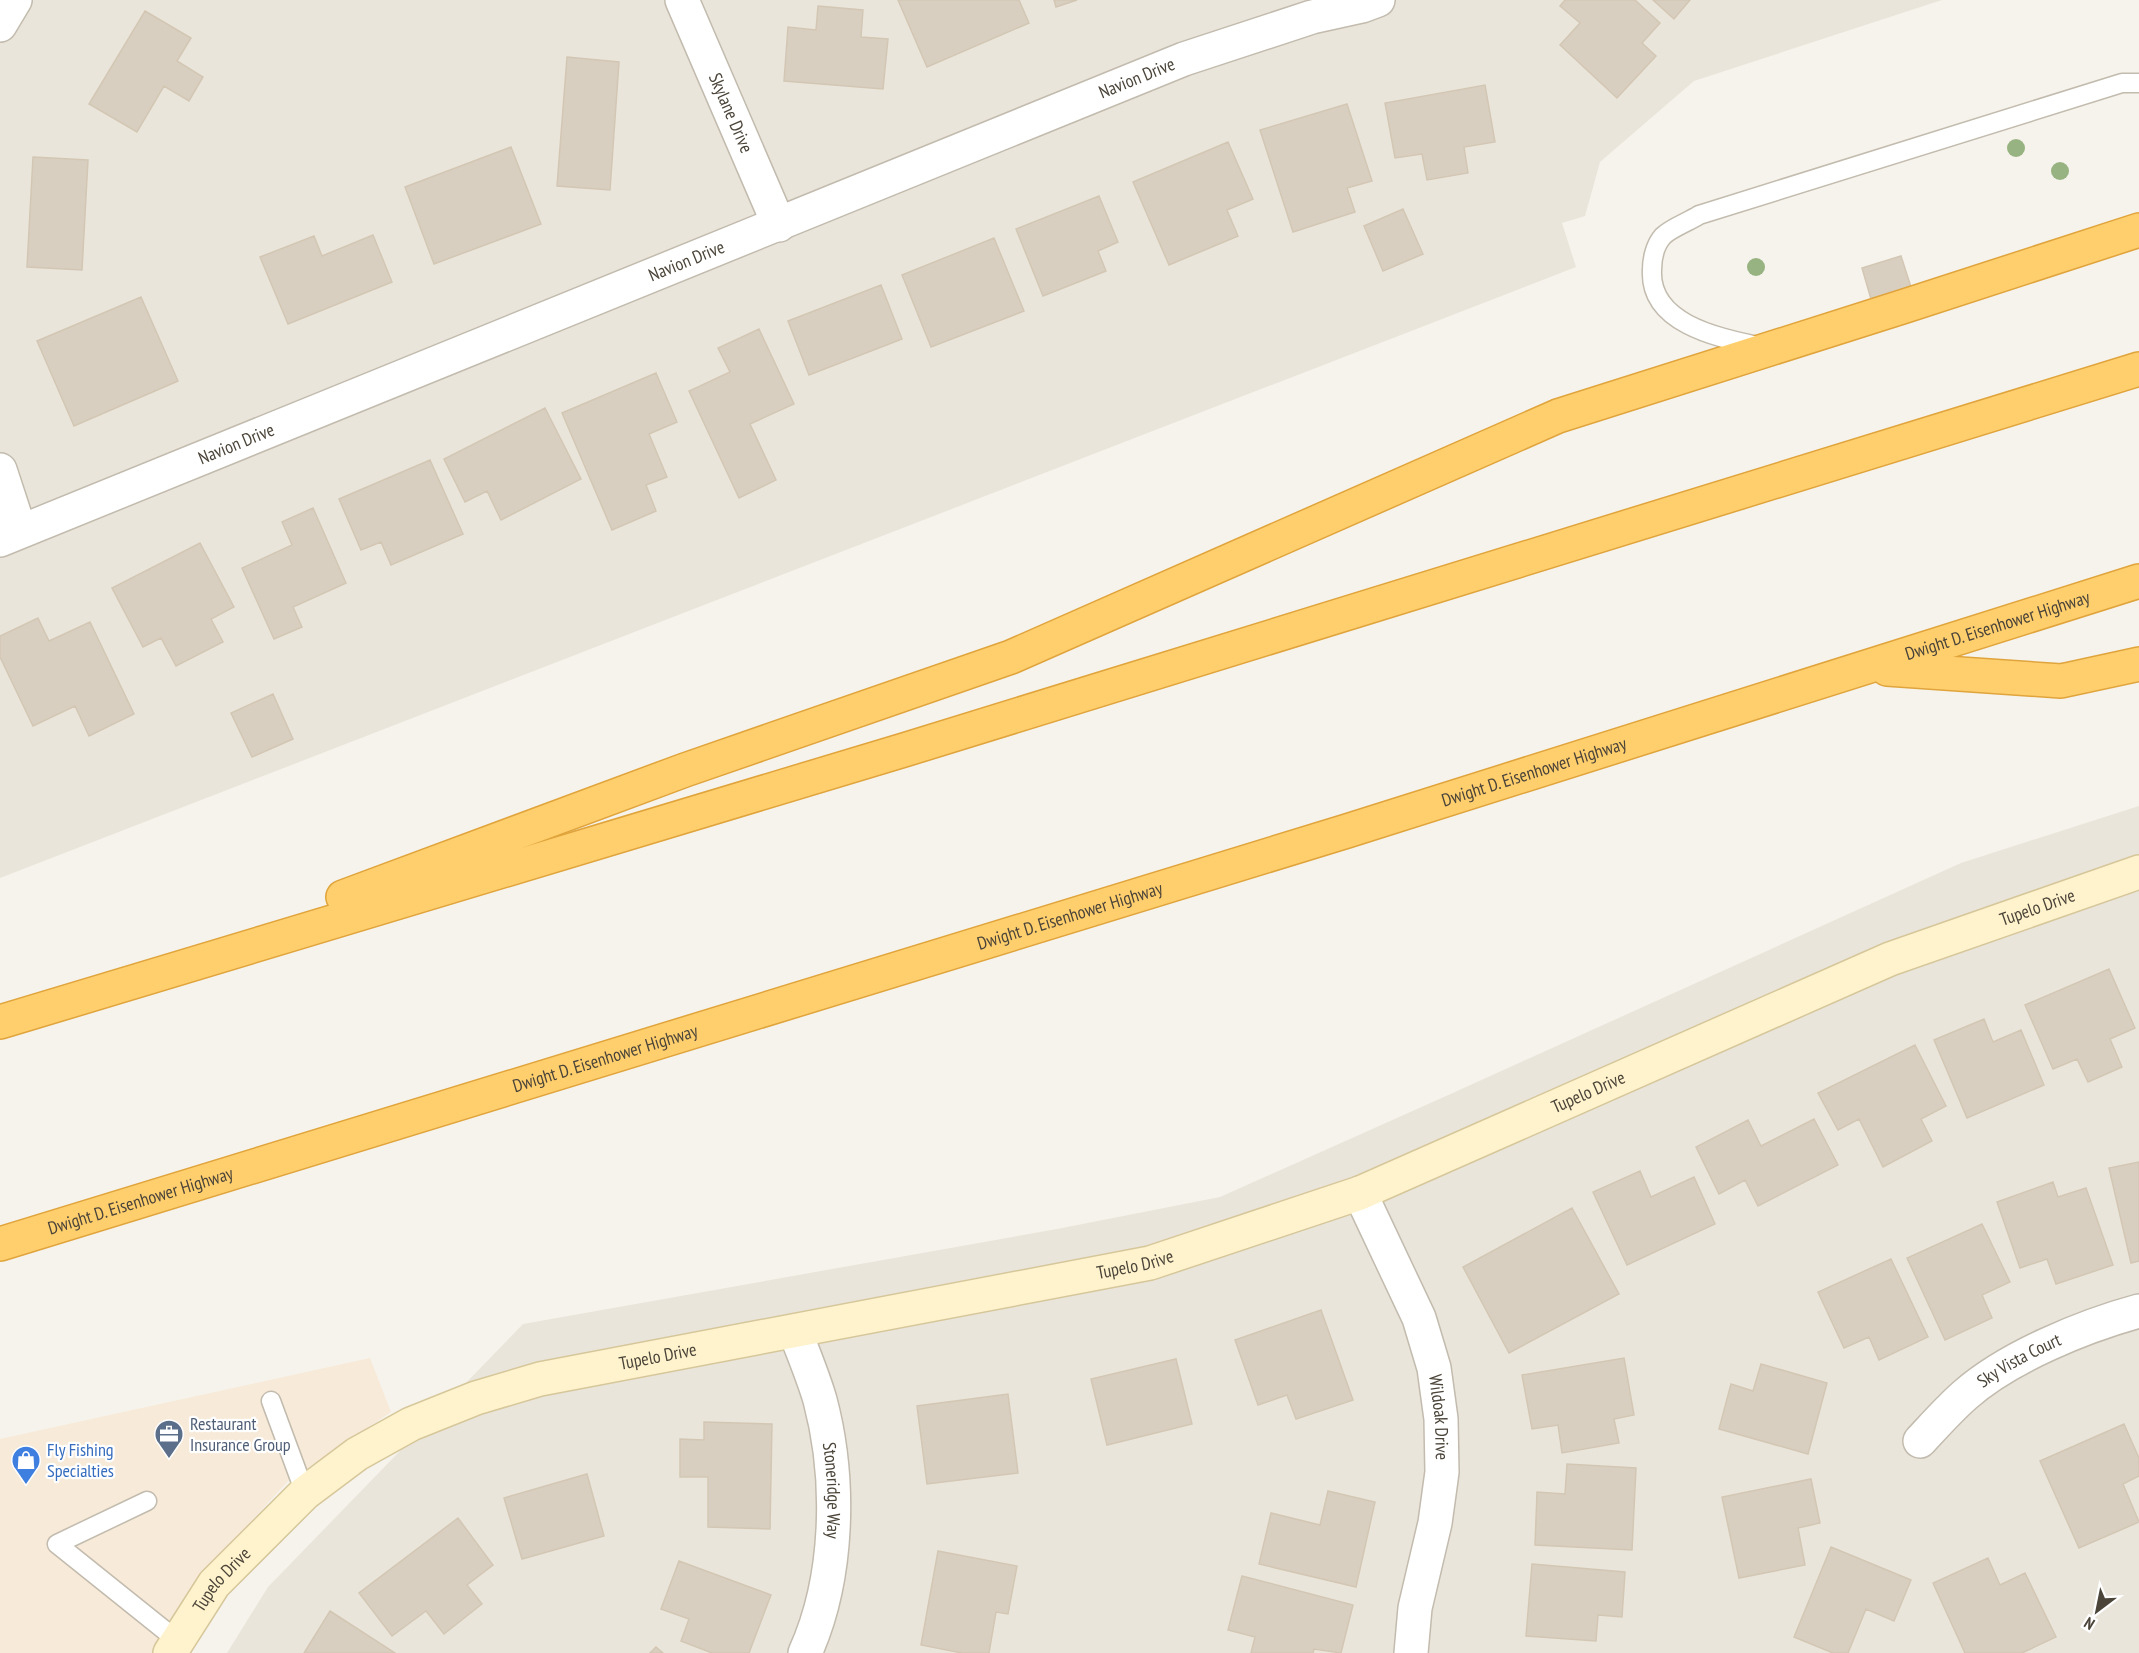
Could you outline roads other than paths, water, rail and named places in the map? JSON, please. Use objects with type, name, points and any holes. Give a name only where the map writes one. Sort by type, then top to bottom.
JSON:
[{"type":"highway","points":[[51,1005],[685,770],[1011,657],[1558,416],[1770,349],[2134,226]]},
{"type":"highway","points":[[0,1022],[904,750],[2139,369]]},
{"type":"highway","name":"Dwight D. Eisenhower Highway","points":[[0,1244],[1324,838],[2139,582]]},
{"type":"highway","points":[[1868,668],[2061,681],[2139,664]]},
{"type":"street","points":[[0,25],[15,0]]},
{"type":"street","name":"Skylane Drive","points":[[682,0],[779,225]]},
{"type":"street","name":"Navion Drive","points":[[10,536],[1184,59],[1312,17],[1362,6],[1378,0]]},
{"type":"street","points":[[0,470],[10,536]]},
{"type":"street","name":"Tupelo Drive","points":[[174,1647],[214,1584],[305,1493],[357,1454],[411,1424],[476,1398],[540,1379],[1150,1263],[1360,1192],[1890,959],[2139,872]]},
{"type":"street","name":"Wildoak Drive","points":[[1360,1192],[1419,1318],[1434,1368],[1441,1419],[1442,1472],[1435,1524],[1415,1608],[1411,1653]]},
{"type":"street","name":"Sky Vista Court","points":[[1920,1441],[1965,1394],[2009,1364],[2100,1322],[2139,1311]]},
{"type":"street","name":"Stoneridge Way","points":[[795,1330],[820,1401],[831,1454],[834,1509],[830,1563],[818,1616],[805,1653]]},
{"type":"lane","points":[[1770,349],[1716,337],[1680,321],[1661,304],[1651,279],[1652,257],[1663,236],[1699,215],[2122,84],[2139,82]]},
{"type":"lane","points":[[270,1401],[305,1493]]},
{"type":"lane","points":[[147,1501],[57,1544],[174,1647]]},
{"type":"place","name":"Restaurant Insurance Group","points":[[169,1460]]},
{"type":"place","name":"Fly Fishing Specialties","points":[[26,1486]]}]
